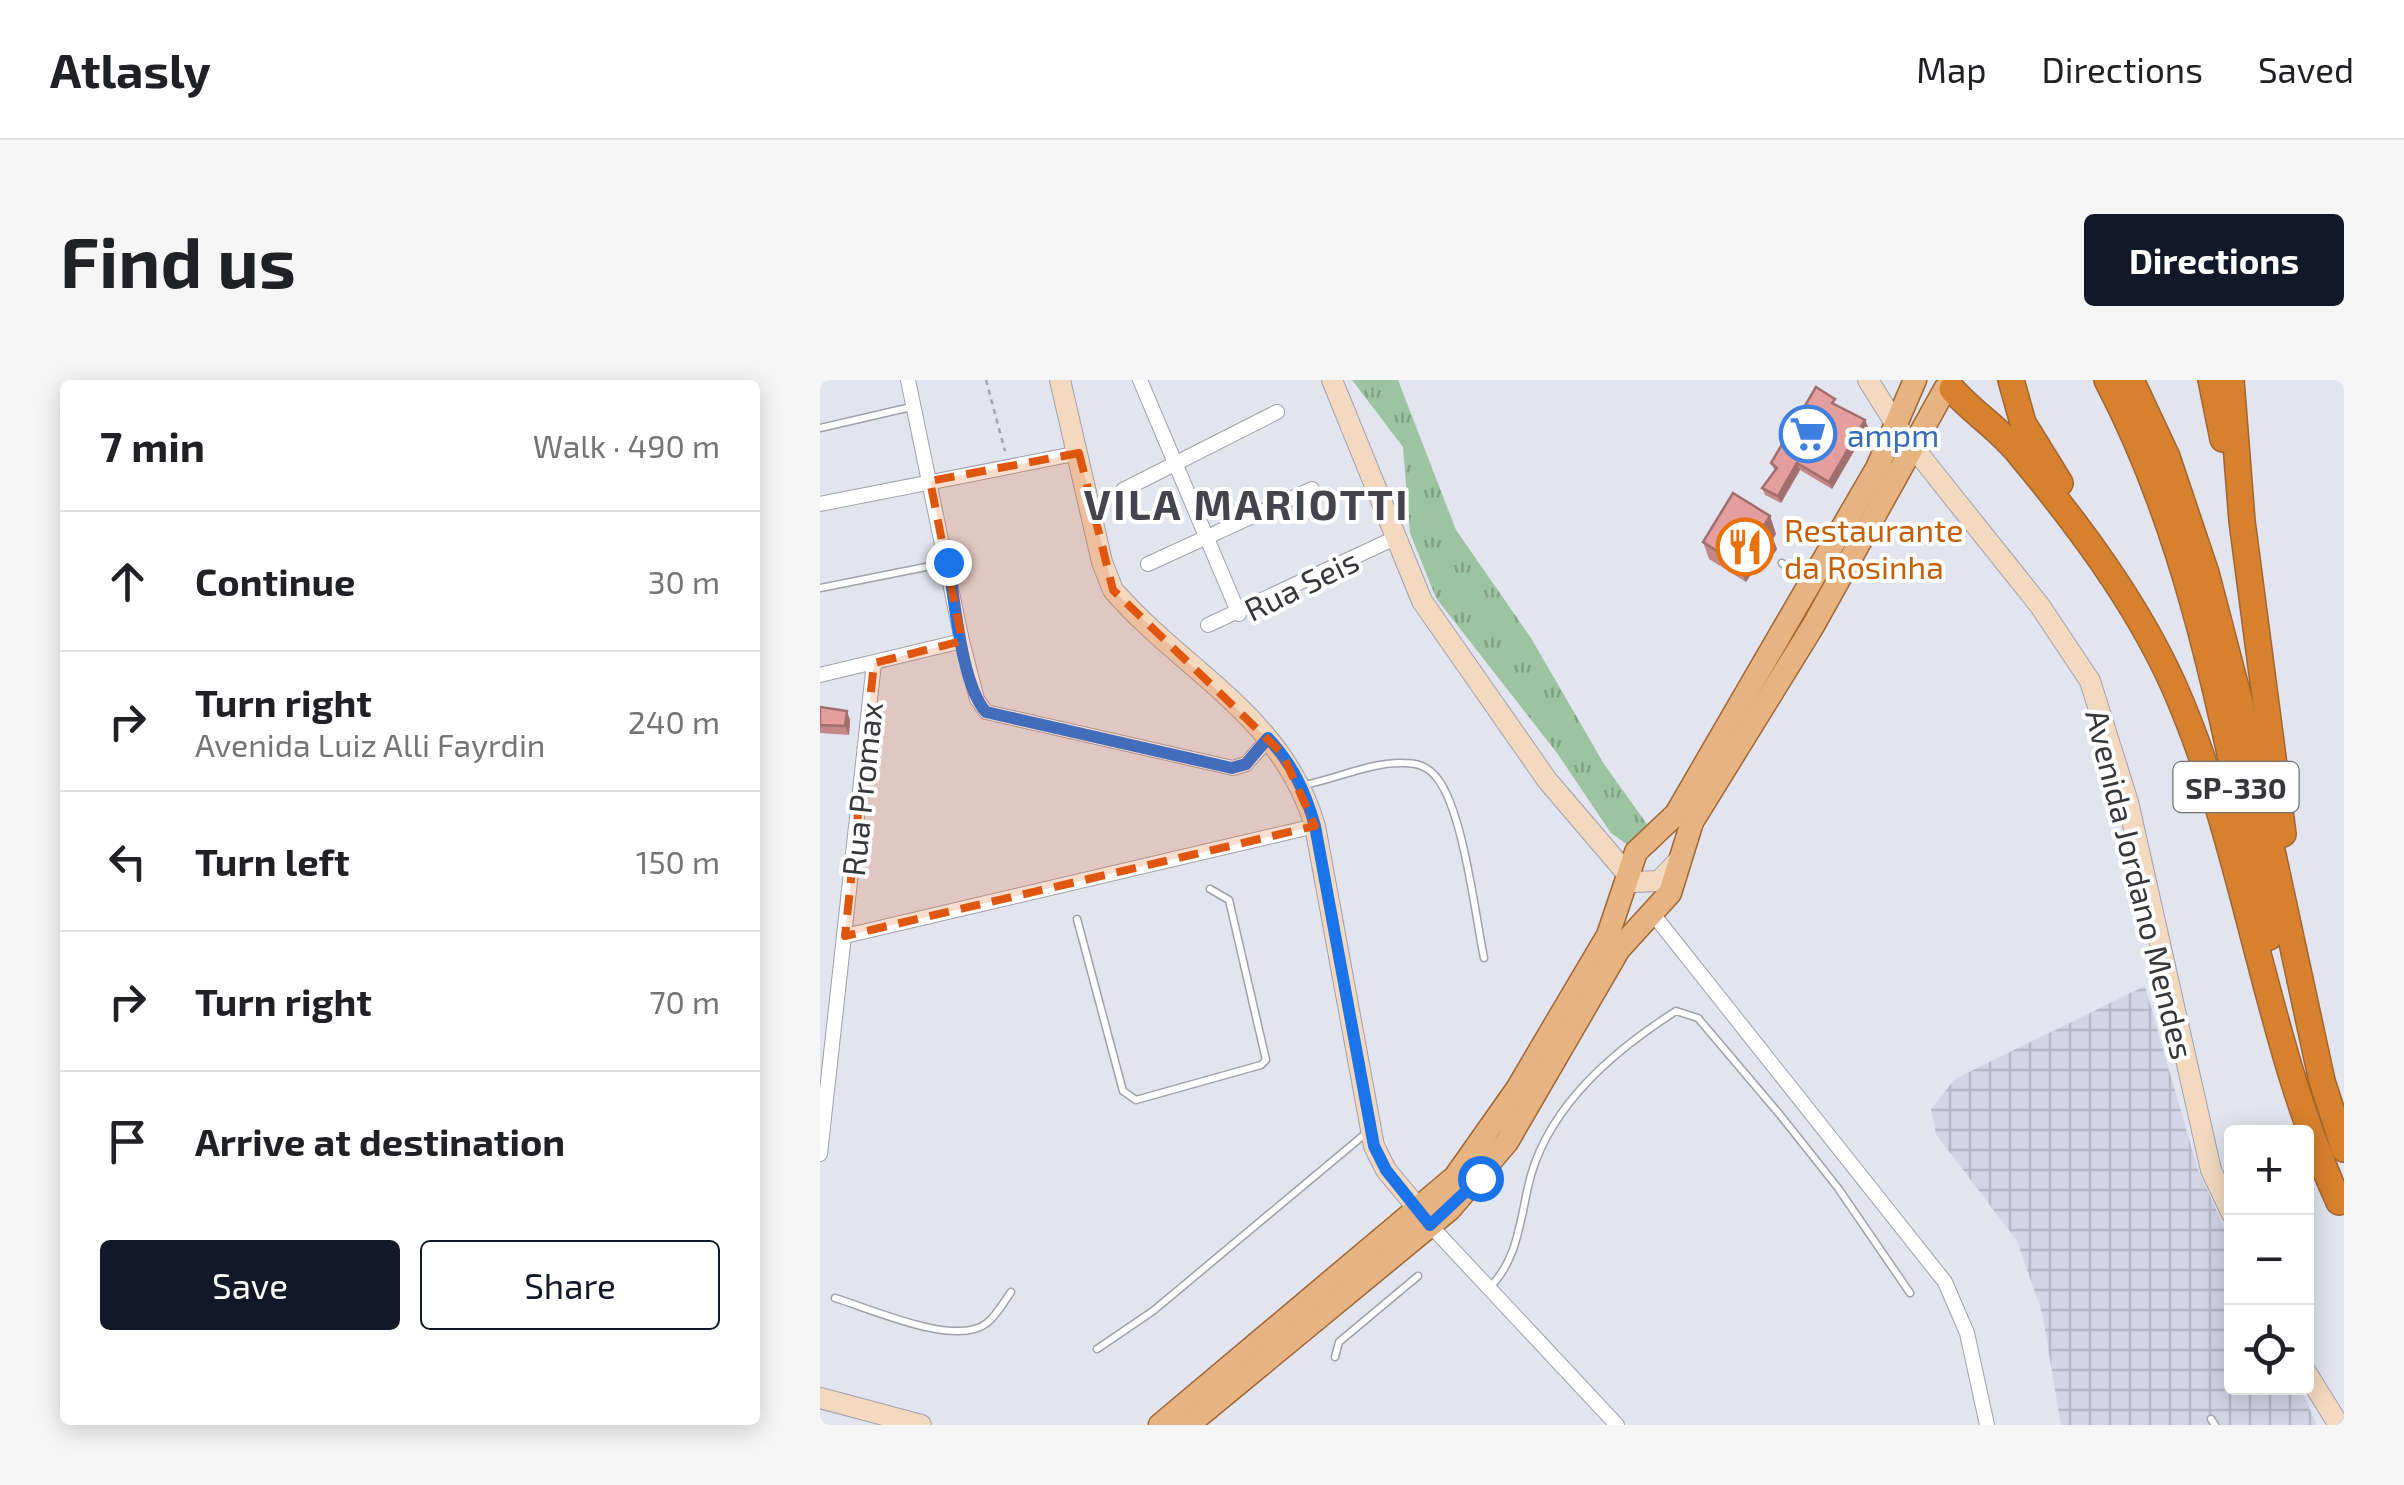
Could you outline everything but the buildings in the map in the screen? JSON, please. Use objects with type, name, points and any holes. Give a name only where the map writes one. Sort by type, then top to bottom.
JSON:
[{"type":"highway","points":[[2011,380],[2023,422],[2100,547],[2173,683],[2205,765],[2301,1113],[2342,1207]]},
{"type":"highway","name":"SP-330","points":[[2107,380],[2149,466],[2184,566],[2297,1062],[2342,1207]]},
{"type":"highway","name":"SP-330","points":[[2131,380],[2167,457],[2206,572],[2286,904],[2322,1081],[2344,1149]]},
{"type":"highway","points":[[2211,380],[2233,504],[2242,521]]},
{"type":"highway","points":[[2231,380],[2242,521],[2281,808],[2286,904]]},
{"type":"highway","points":[[1948,384],[2016,450],[2116,582]]},
{"type":"main road","points":[[1160,1425],[1480,1178],[1507,1142],[1619,949],[1670,893],[1692,822],[1813,626],[1905,437],[1916,380]]},
{"type":"main road","points":[[1188,1425],[1425,1217],[1456,1178],[1517,1089],[1608,935],[1640,846],[1676,814],[1810,586],[1905,437],[1948,384]]},
{"type":"street","points":[[908,380],[962,641],[977,699],[986,712],[1232,768],[1246,764],[1268,738]]},
{"type":"street","points":[[1060,380],[1102,562],[1113,590],[1268,738],[1303,785],[1315,826],[1371,1130],[1386,1170],[1488,1289],[1617,1425]]},
{"type":"street","points":[[1140,380],[1178,462],[1239,614]]},
{"type":"street","points":[[1332,380],[1393,540],[1441,633],[1547,780],[1626,877],[1646,884],[1659,881],[1682,856]]},
{"type":"street","name":"Avenida Jordano Mendes","points":[[1868,380],[1905,437],[2040,606],[2090,680],[2128,802],[2211,1170],[2224,1197]]},
{"type":"street","points":[[1123,490],[1277,412]]},
{"type":"street","points":[[820,504],[1079,452]]},
{"type":"street","points":[[1148,564],[1312,489]]},
{"type":"street","name":"Rua Seis","points":[[1208,625],[1393,540]]},
{"type":"street","points":[[820,675],[962,641]]},
{"type":"street","name":"Rua Promax","points":[[820,1154],[874,663]]},
{"type":"street","points":[[845,936],[1315,826]]},
{"type":"street","points":[[1653,914],[1945,1282],[1966,1333],[1987,1425]]},
{"type":"street","points":[[2314,1385],[2339,1425]]},
{"type":"street","points":[[820,1398],[921,1425]]},
{"type":"lane","points":[[820,428],[914,406]]},
{"type":"lane","points":[[820,588],[948,562]]},
{"type":"lane","points":[[1782,562],[1810,586]]},
{"type":"lane","points":[[1303,785],[1399,762],[1425,766],[1437,777],[1446,793],[1461,844],[1484,958]]},
{"type":"lane","points":[[1077,919],[1123,1091],[1136,1100],[1261,1065],[1266,1060],[1229,900],[1210,890]]},
{"type":"lane","points":[[1488,1289],[1506,1272],[1531,1174],[1553,1126],[1590,1077],[1676,1011],[1698,1018],[1781,1116],[1838,1188],[1910,1293]]},
{"type":"lane","points":[[1097,1349],[1153,1311],[1371,1130]]},
{"type":"lane","points":[[1335,1357],[1339,1342],[1418,1276]]},
{"type":"lane","points":[[835,1298],[911,1323],[963,1332],[987,1323],[1011,1292]]},
{"type":"path","points":[[986,380],[1010,466]]},
{"type":"highlighted area","points":[[1079,453],[1113,590],[1282,753],[1315,826],[845,936],[874,663],[962,641],[930,481]]},
{"type":"shaded area","points":[[2145,986],[2197,1167],[2224,1227],[2224,1395],[2303,1395],[2317,1425],[2061,1425],[2042,1312],[2017,1241],[1936,1134],[1931,1109],[1955,1079]]},
{"type":"green space","points":[[1352,380],[1398,380],[1456,530],[1531,638],[1604,764],[1649,827],[1633,849],[1611,833],[1557,753],[1436,598],[1410,533],[1403,447]]},
{"type":"place","name":"ampm","points":[[1808,434]]},
{"type":"place","name":"Restaurante da Rosinha","points":[[1745,547]]},
{"type":"district","name":"VILA MARIOTTI","points":[[1247,503]]},
{"type":"route","points":[[948,562],[962,641],[977,699],[986,712],[1232,768],[1246,764],[1268,738],[1282,753],[1303,785],[1315,826],[1374,1146],[1386,1170],[1430,1225],[1480,1178]]}]
